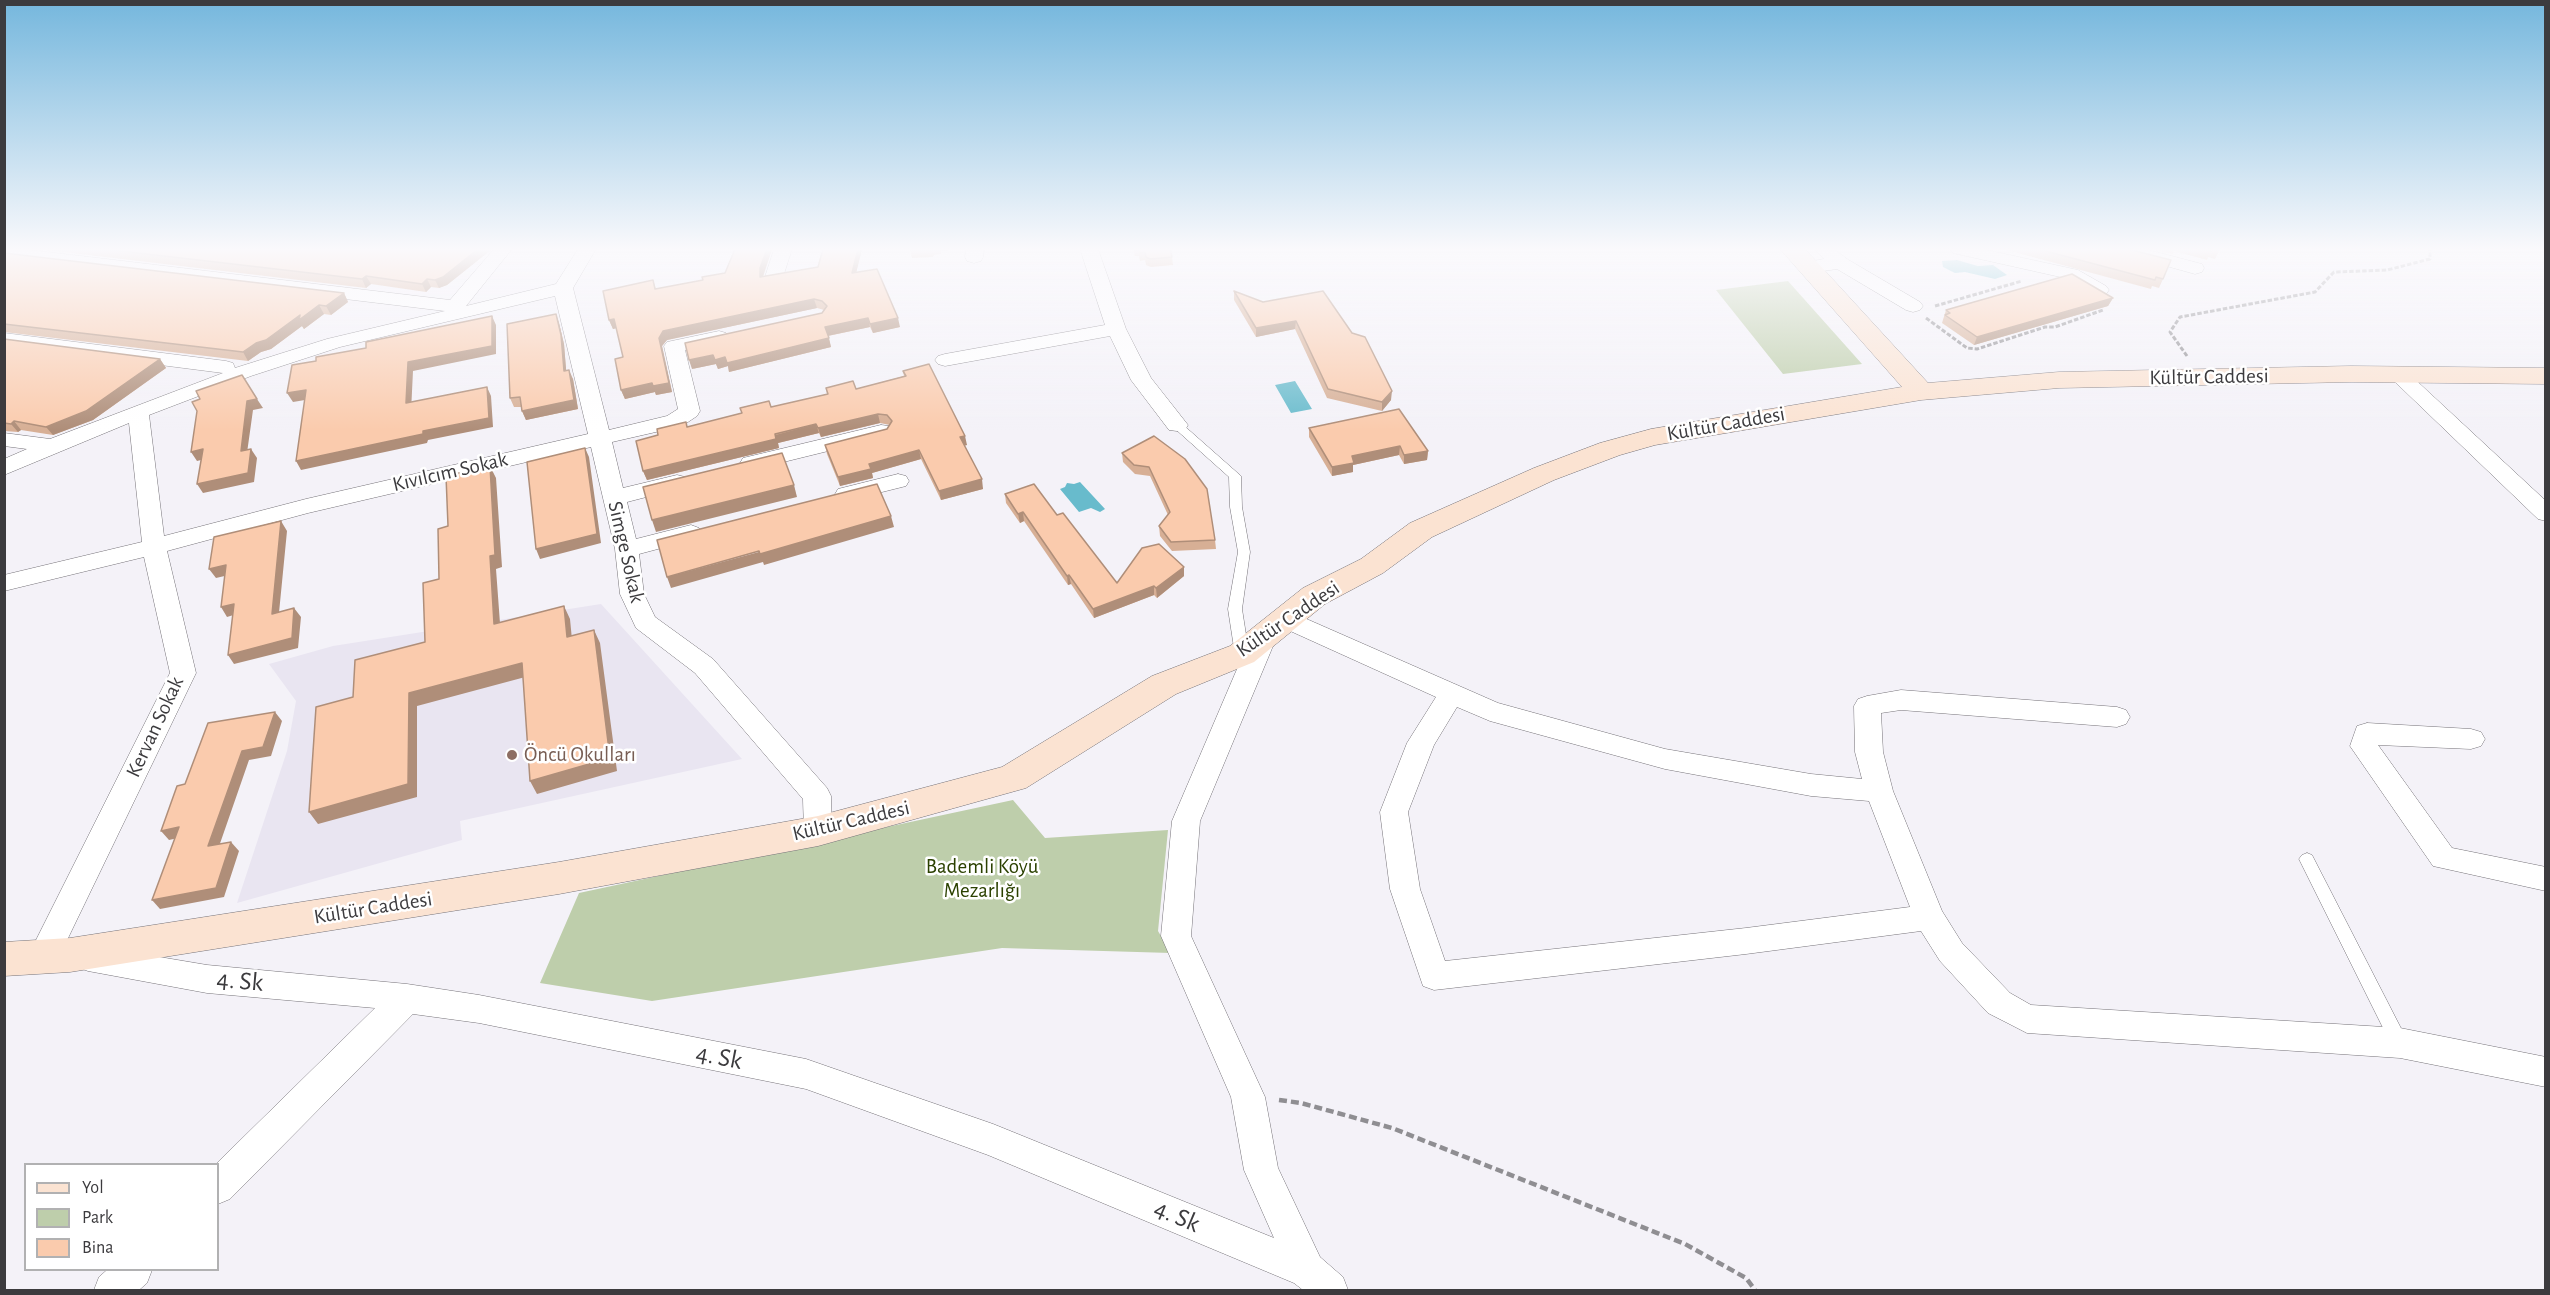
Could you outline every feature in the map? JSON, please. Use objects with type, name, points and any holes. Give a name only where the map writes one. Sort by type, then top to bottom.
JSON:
[{"type":"street","points":[[4,468],[52,446],[244,372],[334,343],[474,309]]},
{"type":"street","name":"Simge Sokak","points":[[568,309],[627,549],[632,594],[645,622],[704,666],[763,738],[817,796],[818,831]]},
{"type":"street","points":[[1109,309],[1116,329],[1141,380],[1177,425]]},
{"type":"street","points":[[1856,309],[1921,392]]},
{"type":"street","points":[[945,360],[1116,329]]},
{"type":"street","name":"Kıvılcım Sokak","points":[[4,583],[154,547],[306,506],[674,420],[688,411],[674,346],[740,332]]},
{"type":"street","points":[[4,339],[226,366]]},
{"type":"street","points":[[2399,375],[2546,514]]},
{"type":"street","name":"Kültür Caddesi","points":[[4,959],[58,954],[559,878],[818,831],[1013,778],[1164,685],[1265,636],[1314,596],[1372,566],[1420,530],[1544,474],[1610,449],[1651,437],[1921,392],[2060,380],[2399,375],[2546,376]]},
{"type":"street","name":"Kervan Sokak","points":[[58,954],[183,673],[154,547],[138,412]]},
{"type":"street","points":[[730,469],[881,431]]},
{"type":"street","points":[[4,439],[52,446]]},
{"type":"street","points":[[614,498],[695,477]]},
{"type":"street","points":[[830,498],[898,482]]},
{"type":"street","points":[[627,549],[718,526]]},
{"type":"street","points":[[1318,1280],[1261,1170],[1248,1097],[1176,936],[1186,822],[1265,636],[1452,693],[1490,711],[1665,759],[1811,785],[1879,791]]},
{"type":"street","points":[[1452,693],[1421,743],[1394,812],[1405,889],[1434,976],[1746,941],[1929,917]]},
{"type":"street","points":[[2117,717],[1901,700],[1867,706],[1869,752],[1879,791],[1929,917],[1951,952],[1999,1004],[2027,1019],[2400,1043],[2546,1072]]},
{"type":"street","points":[[2470,739],[2367,733],[2364,746],[2443,858],[2546,879]]},
{"type":"street","name":"4. Sk","points":[[58,954],[207,979],[352,991],[479,1009],[605,1036],[806,1074],[993,1140],[1318,1280]]},
{"type":"street","points":[[219,1185],[407,999]]},
{"type":"street","points":[[112,1290],[132,1271]]},
{"type":"lane","points":[[1177,425],[1236,476],[1236,507],[1244,552],[1235,609],[1265,636]]},
{"type":"lane","points":[[2307,859],[2400,1043]]},
{"type":"path","points":[[1922,309],[1925,318],[1967,348],[1977,349],[2045,327],[2055,327],[2104,309]]},
{"type":"path","points":[[2177,378],[2188,359],[2170,332],[2180,316],[2217,309]]},
{"type":"path","points":[[1248,1097],[1301,1103],[1392,1128],[1685,1244],[1746,1278],[1755,1290]]},
{"type":"shaded area","name":"Öncü Okulları","points":[[601,604],[742,759],[460,821],[462,840],[237,903],[287,751],[296,701],[269,664],[333,646]]},
{"type":"green space","points":[[1732,309],[1813,309],[1862,364],[1783,374]]},
{"type":"green space","name":"Bademli Köyü Mezarlığı","points":[[1013,800],[1045,838],[1168,830],[1158,931],[1171,953],[1002,948],[652,1001],[540,983],[579,893]]},
{"type":"water","points":[[1295,381],[1312,409],[1291,413],[1275,385]]},
{"type":"water","points":[[1080,482],[1105,509],[1100,512],[1091,508],[1079,512],[1060,489],[1067,483]]},
{"type":"building","points":[[4,309],[313,309],[299,320],[300,315],[266,340],[256,343],[243,352],[4,324]]},
{"type":"building","points":[[607,309],[765,309],[663,331],[659,338],[669,383],[653,386],[652,383],[621,390],[615,359],[623,357],[614,319],[609,320]]},
{"type":"building","points":[[825,309],[894,309],[898,318],[870,324],[868,318],[825,327],[829,338],[727,363],[725,357],[715,360],[713,355],[689,360],[685,343],[822,313]]},
{"type":"building","points":[[1245,309],[1336,309],[1352,333],[1365,337],[1392,391],[1382,402],[1328,389],[1296,321],[1256,328]]},
{"type":"building","points":[[2073,309],[1977,337],[1945,315],[1950,313],[1946,310]]},
{"type":"building","points":[[556,314],[561,335],[564,371],[569,370],[574,400],[522,411],[520,397],[510,398],[507,324]]},
{"type":"building","points":[[492,316],[492,346],[408,362],[406,403],[487,387],[489,418],[296,461],[306,390],[287,393],[292,365],[316,361],[316,357],[366,348],[366,342]]},
{"type":"building","points":[[4,339],[160,359],[86,411],[46,427],[14,421],[11,424],[4,423]]},
{"type":"building","points":[[929,364],[965,436],[960,437],[982,479],[939,491],[919,450],[869,464],[871,469],[838,477],[825,445],[887,429],[892,421],[887,415],[878,414],[818,428],[816,424],[775,434],[776,439],[643,471],[636,441],[658,435],[657,429],[686,422],[687,427],[742,413],[740,408],[769,401],[771,407],[828,394],[826,388],[853,381],[856,389],[906,376],[903,371]]},
{"type":"building","points":[[242,375],[257,399],[247,401],[241,451],[251,449],[248,473],[197,484],[203,449],[191,452],[197,411],[192,402],[200,399],[196,391]]},
{"type":"building","points":[[1399,409],[1428,451],[1404,455],[1400,446],[1352,456],[1354,463],[1332,467],[1309,428]]},
{"type":"building","points":[[1154,436],[1185,459],[1207,489],[1215,540],[1171,542],[1159,526],[1170,512],[1149,467],[1134,465],[1122,453]]},
{"type":"building","points":[[585,448],[597,534],[536,549],[527,462]]},
{"type":"building","points":[[782,453],[794,485],[652,520],[643,487]]},
{"type":"building","name":"Öncü Okulları","points":[[490,466],[495,555],[490,556],[494,624],[564,606],[567,637],[594,630],[610,758],[530,781],[522,663],[409,693],[408,784],[309,812],[316,707],[353,697],[355,660],[425,642],[423,583],[439,579],[438,529],[448,526],[446,476]]},
{"type":"building","points":[[877,484],[891,516],[760,554],[759,551],[667,577],[657,540]]},
{"type":"building","points":[[1034,484],[1057,515],[1063,513],[1117,583],[1142,548],[1159,544],[1184,567],[1156,588],[1154,586],[1093,609],[1023,512],[1018,514],[1005,494]]},
{"type":"building","points":[[281,521],[272,614],[294,608],[292,638],[228,655],[234,604],[221,607],[226,565],[209,569],[214,537]]},
{"type":"building","points":[[275,712],[263,747],[242,751],[208,846],[231,842],[216,888],[152,900],[179,827],[161,831],[177,786],[185,784],[208,723]]},
{"type":"place","name":"Öncü Okulları","points":[[512,755]]}]
